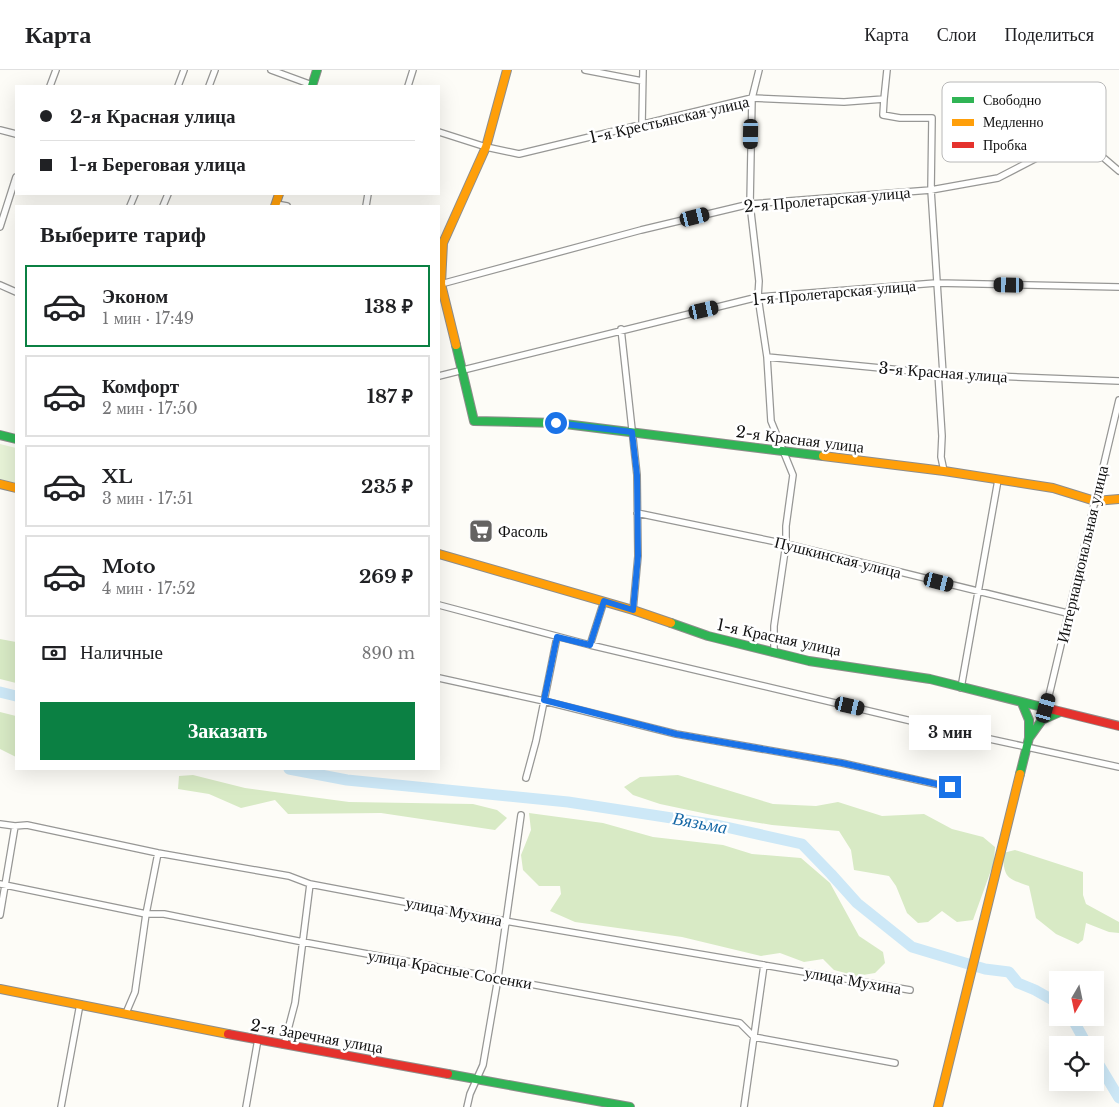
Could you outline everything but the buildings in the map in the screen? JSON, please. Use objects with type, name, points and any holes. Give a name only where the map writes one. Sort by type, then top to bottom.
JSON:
[{"type":"main road","points":[[312,85],[317,70]]},
{"type":"main road","points":[[460,370],[441,284],[441,242],[486,147],[507,70]]},
{"type":"main road","name":"2-я Красная улица","points":[[460,370],[474,421],[556,423],[784,450],[944,471],[1053,488],[1095,501],[1119,499]]},
{"type":"main road","points":[[0,435],[15,439]]},
{"type":"main road","points":[[0,484],[15,488]]},
{"type":"main road","name":"1-я Красная улица","points":[[440,554],[604,601],[708,636],[774,653],[810,661],[930,679],[1022,704],[1119,726]]},
{"type":"main road","points":[[938,1107],[1028,742],[1029,720],[1022,704]]},
{"type":"main road","points":[[1028,742],[1042,720],[1060,712]]},
{"type":"main road","name":"2-я Заречная улица","points":[[0,989],[284,1045],[630,1107]]},
{"type":"street","points":[[50,85],[56,70]]},
{"type":"street","points":[[178,85],[184,70]]},
{"type":"street","points":[[209,85],[215,70]]},
{"type":"street","points":[[271,70],[312,85]]},
{"type":"street","points":[[408,85],[412,70]]},
{"type":"street","points":[[585,70],[642,81]]},
{"type":"street","points":[[642,124],[643,70]]},
{"type":"street","points":[[759,70],[752,98],[750,204],[759,281],[758,297],[767,357],[771,421],[793,475],[786,526],[786,544],[774,626],[774,653]]},
{"type":"street","points":[[887,70],[883,115],[900,118],[932,118],[931,190],[941,373],[941,457],[944,471]]},
{"type":"street","name":"1-я Крестьянская улица","points":[[440,132],[486,147],[519,154],[752,98],[844,102],[884,99]]},
{"type":"street","points":[[0,130],[15,134]]},
{"type":"street","name":"2-я Пролетарская улица","points":[[1106,160],[1119,171]]},
{"type":"street","name":"2-я Пролетарская улица","points":[[441,284],[641,230],[750,204],[931,190],[998,178],[1029,162]]},
{"type":"street","points":[[0,227],[15,180]]},
{"type":"street","name":"1-я Пролетарская улица","points":[[440,376],[758,297],[936,283],[1119,287]]},
{"type":"street","points":[[0,286],[15,292]]},
{"type":"street","points":[[621,330],[637,475],[638,556],[633,610]]},
{"type":"street","name":"3-я Красная улица","points":[[767,357],[941,373],[1119,381]]},
{"type":"street","name":"Интернациональная улица","points":[[1046,708],[1119,400]]},
{"type":"street","points":[[961,688],[998,480]]},
{"type":"street","name":"Пушкинская улица","points":[[637,513],[786,544],[1067,613]]},
{"type":"street","points":[[590,645],[604,601]]},
{"type":"street","points":[[440,605],[590,645],[962,733],[1028,742],[1119,767]]},
{"type":"street","points":[[526,778],[557,637]]},
{"type":"street","points":[[440,678],[544,700],[676,734],[842,763],[950,787]]},
{"type":"street","points":[[467,1107],[476,1078],[483,1065],[498,978],[521,815]]},
{"type":"street","name":"улица Мухина","points":[[0,824],[28,825],[158,853],[289,876],[310,884],[505,921],[910,990]]},
{"type":"street","points":[[0,915],[3,884],[15,826]]},
{"type":"street","points":[[126,1013],[135,992],[146,914],[158,853]]},
{"type":"street","name":"улица Красные Сосенки","points":[[3,884],[146,914],[164,914],[303,942],[740,1023],[754,1037],[895,1063]]},
{"type":"street","points":[[284,1045],[295,1004],[310,884]]},
{"type":"street","points":[[744,1107],[764,965]]},
{"type":"street","points":[[61,1107],[80,1004]]},
{"type":"street","points":[[246,1107],[258,1039]]},
{"type":"green space","points":[[0,444],[15,448],[15,483],[0,479]]},
{"type":"green space","points":[[0,639],[15,642],[15,683],[0,679]]},
{"type":"green space","points":[[0,712],[15,716],[15,756],[0,749]]},
{"type":"green space","points":[[193,775],[245,788],[349,802],[473,804],[497,810],[507,818],[495,830],[381,813],[288,814],[275,800],[241,808],[209,794],[178,789],[179,776]]},
{"type":"green space","points":[[678,775],[773,804],[816,806],[838,802],[882,816],[924,814],[952,829],[983,837],[995,847],[994,862],[973,920],[957,922],[942,911],[928,922],[918,923],[907,913],[896,886],[889,876],[854,870],[851,850],[839,831],[772,825],[712,815],[660,804],[633,795],[624,787],[640,777]]},
{"type":"green space","points":[[529,813],[603,823],[653,837],[723,845],[752,854],[801,858],[830,883],[859,936],[883,952],[885,963],[875,973],[857,976],[834,970],[823,959],[804,962],[780,953],[761,956],[682,937],[575,922],[550,911],[561,894],[560,886],[539,886],[523,870],[521,855],[531,830]]},
{"type":"green space","points":[[1015,850],[1083,872],[1083,895],[1086,904],[1119,922],[1119,933],[1109,932],[1086,923],[1083,940],[1078,944],[1056,934],[1036,918],[1029,886],[1011,879],[1004,868],[1003,853]]},
{"type":"waterway","name":"Вязьма","points":[[0,692],[15,696]]},
{"type":"waterway","name":"Вязьма","points":[[294,770],[347,780],[568,802],[717,825],[802,844],[857,903],[912,947],[985,969],[1009,972],[1018,983],[1049,998]]},
{"type":"waterway","name":"Вязьма","points":[[1076,1026],[1082,1036]]},
{"type":"waterway","name":"Вязьма","points":[[1104,1073],[1119,1098]]},
{"type":"traffic: fast","points":[[312,85],[317,70]]},
{"type":"traffic: fast","points":[[456,345],[474,421],[557,423],[823,456]]},
{"type":"traffic: fast","points":[[0,435],[15,439]]},
{"type":"traffic: fast","points":[[671,623],[708,636],[809,661],[930,679],[1042,707]]},
{"type":"traffic: fast","points":[[1022,703],[1029,720],[1029,738]]},
{"type":"traffic: fast","points":[[1020,774],[1029,738],[1042,720],[1060,712]]},
{"type":"traffic: fast","points":[[448,1074],[630,1107]]},
{"type":"traffic: slow","points":[[456,345],[441,284],[443,243],[486,147],[507,70]]},
{"type":"traffic: slow","points":[[275,205],[279,195]]},
{"type":"traffic: slow","points":[[823,456],[944,471],[1053,488],[1095,501],[1119,499]]},
{"type":"traffic: slow","points":[[0,484],[15,488]]},
{"type":"traffic: slow","points":[[440,554],[633,610],[671,623]]},
{"type":"traffic: slow","points":[[938,1107],[1020,774]]},
{"type":"traffic: slow","points":[[0,989],[228,1034]]},
{"type":"traffic: jam","points":[[1042,707],[1119,726]]},
{"type":"traffic: jam","points":[[228,1034],[448,1074]]},
{"type":"place","name":"Фасоль","points":[[481,531]]},
{"type":"route","points":[[556,423],[632,432],[637,475],[638,556],[633,610],[604,601],[590,645],[557,637],[544,700],[676,734],[842,763],[950,787]]}]
